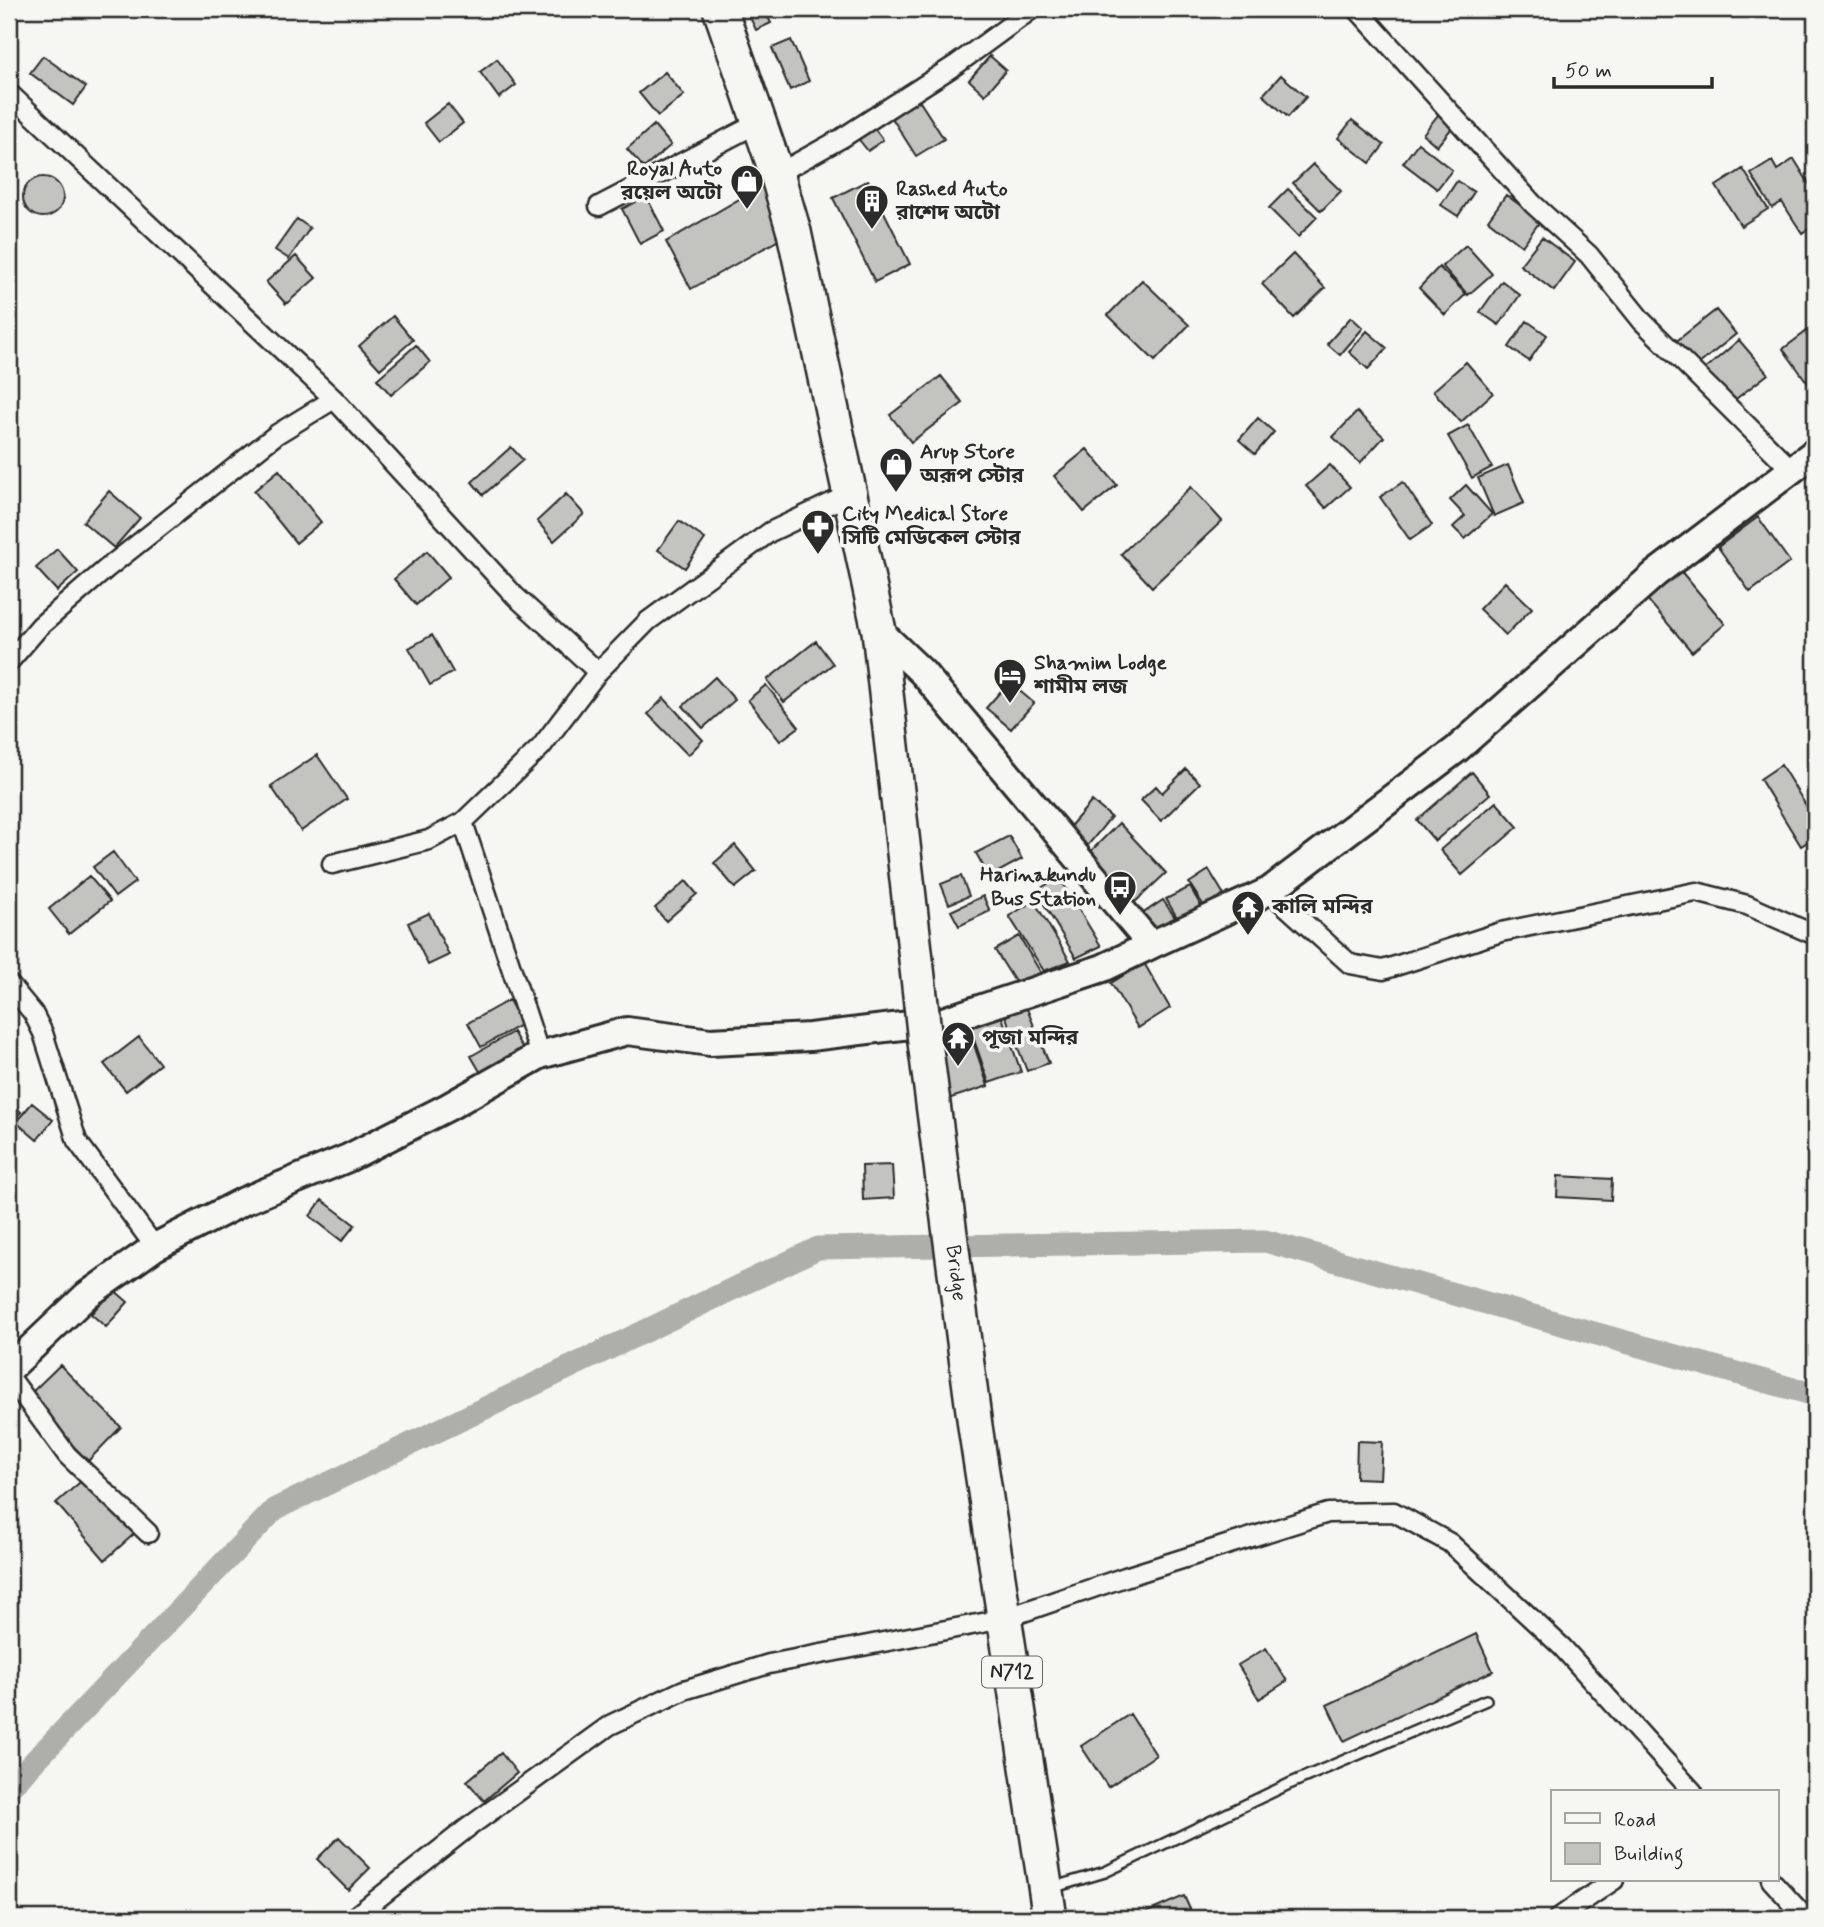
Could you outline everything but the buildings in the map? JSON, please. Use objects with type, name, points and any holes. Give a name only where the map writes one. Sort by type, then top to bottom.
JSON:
[{"type":"highway","name":"N712","points":[[720,9],[778,174],[827,376],[879,631]]},
{"type":"highway","name":"Bridge","points":[[879,631],[925,1042],[1003,1619]]},
{"type":"highway","name":"N712","points":[[1003,1619],[1048,1904]]},
{"type":"street","points":[[778,174],[842,138],[957,64],[1032,9]]},
{"type":"street","points":[[1357,9],[1533,204],[1589,255],[1642,321],[1791,469]]},
{"type":"street","points":[[9,93],[334,399],[515,596],[597,672]]},
{"type":"street","points":[[599,206],[760,122]]},
{"type":"street","points":[[9,662],[40,626],[106,569],[277,434],[334,399]]},
{"type":"street","points":[[9,1369],[87,1295],[155,1247],[244,1201],[370,1146],[540,1055],[627,1031],[710,1042],[810,1037],[943,1021],[1103,968],[1269,891],[1457,749],[1656,574],[1815,452]]},
{"type":"street","points":[[332,864],[429,840],[463,822],[541,747],[597,672],[648,621],[770,532],[850,495]]},
{"type":"street","points":[[879,631],[923,673],[1151,945]]},
{"type":"street","points":[[463,822],[540,1055]]},
{"type":"street","points":[[1269,891],[1350,964],[1383,970],[1501,932],[1696,892],[1747,905],[1815,935]]},
{"type":"street","points":[[9,984],[33,1013],[43,1033],[77,1141],[155,1247]]},
{"type":"street","points":[[9,1376],[67,1455],[148,1533]]},
{"type":"street","points":[[353,1918],[466,1829],[610,1725],[684,1690],[769,1664],[1003,1619],[1125,1577],[1328,1513],[1394,1512],[1450,1543],[1562,1647],[1691,1790]]},
{"type":"street","points":[[1558,1918],[1611,1882]]},
{"type":"street","points":[[1774,1882],[1806,1918]]},
{"type":"lane","points":[[1048,1904],[1105,1872],[1289,1784],[1486,1700]]},
{"type":"waterway","points":[[9,1788],[275,1509],[818,1248],[1265,1241],[1815,1395]]},
{"type":"place","name":"Royal Auto রয়েল অটো","points":[[747,211]]},
{"type":"place","name":"Rashed Auto রাশেদ অটো","points":[[872,231]]},
{"type":"place","name":"Arup Store অরূপ স্টোর","points":[[896,494]]},
{"type":"place","name":"City Medical Store সিটি মেডিকেল স্টোর","points":[[818,556]]},
{"type":"place","name":"Shamim Lodge শামীম লজ","points":[[1010,705]]},
{"type":"place","name":"Harinakundu Bus Station","points":[[1120,917]]},
{"type":"place","name":"কালি মন্দির","points":[[1248,937]]},
{"type":"place","name":"পূজা মন্দির","points":[[958,1068]]}]
